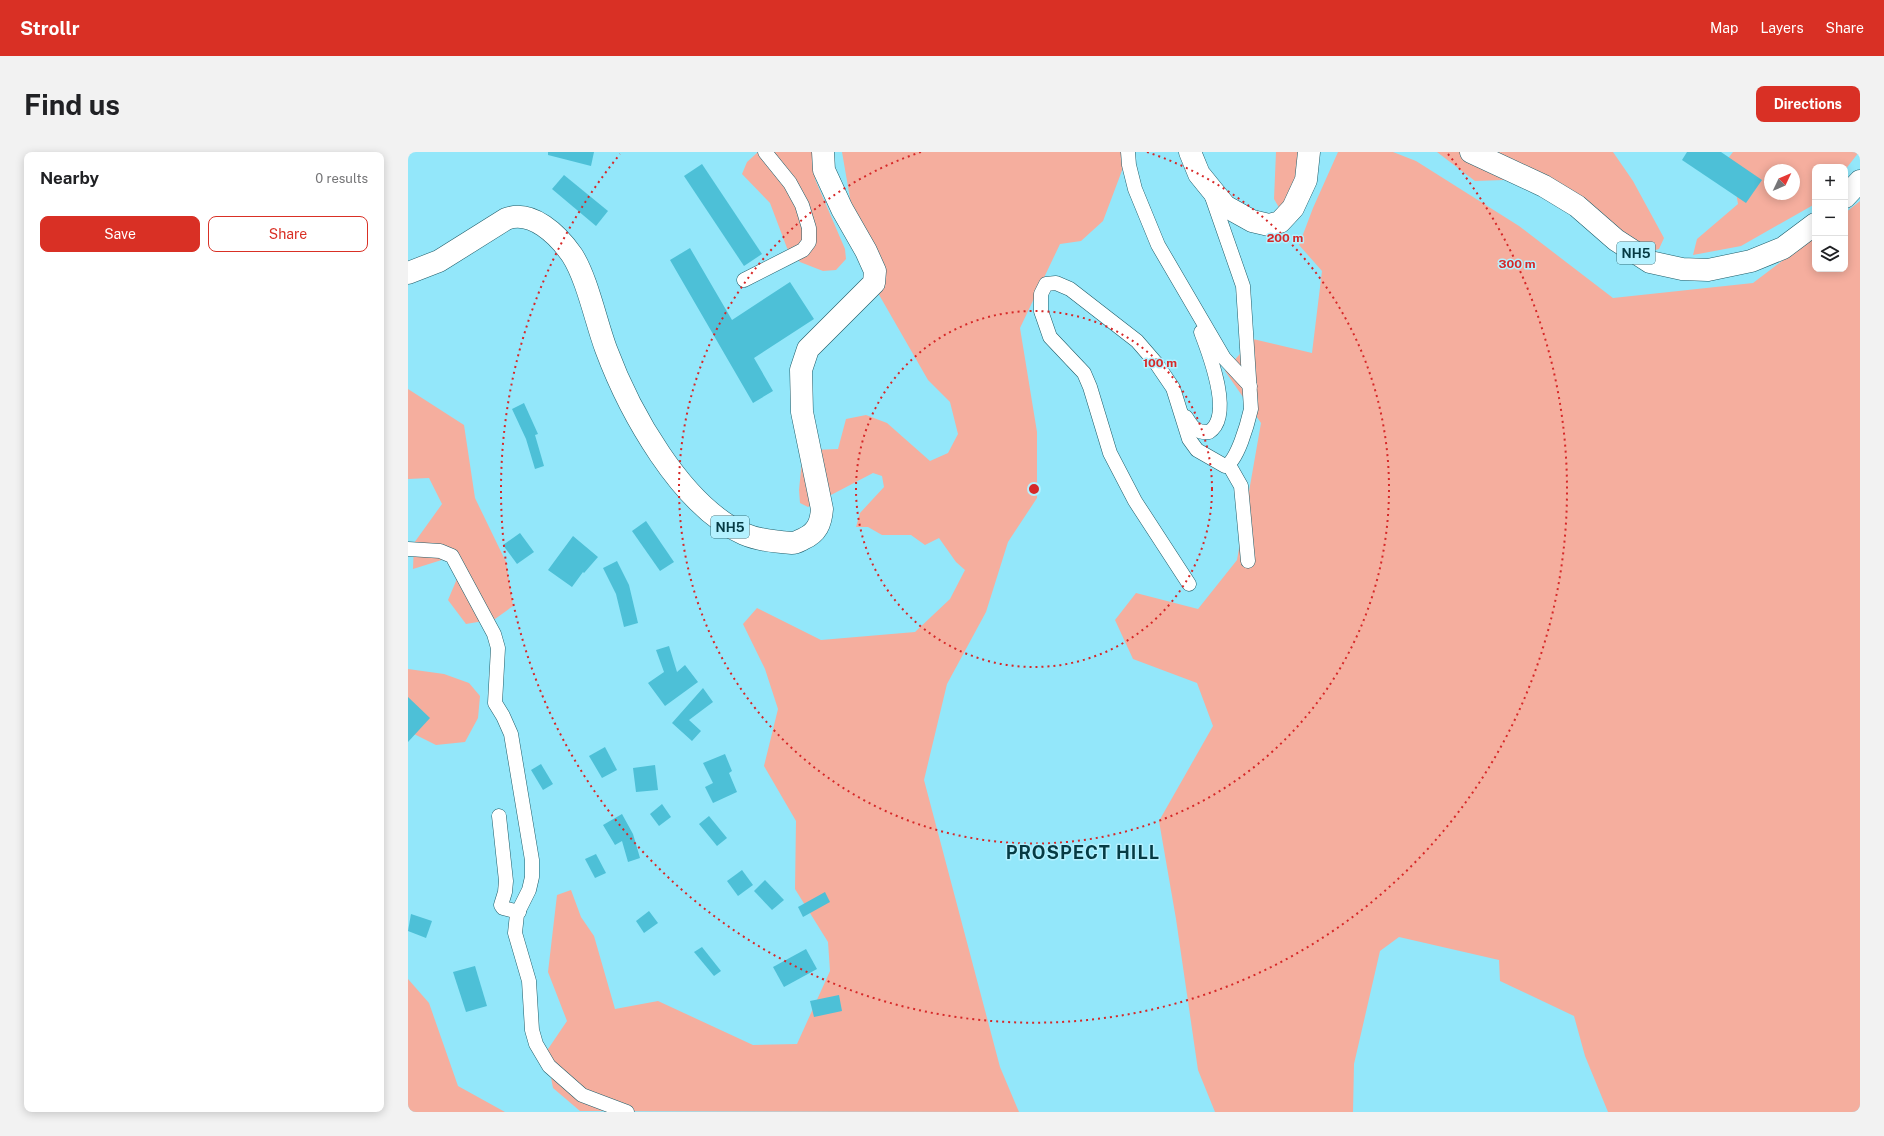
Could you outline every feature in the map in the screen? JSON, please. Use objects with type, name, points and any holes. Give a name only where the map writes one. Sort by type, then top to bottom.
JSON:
[{"type":"highway","name":"NH5","points":[[408,273],[439,261],[506,219],[516,215],[529,218],[554,234],[572,256],[581,275],[607,351],[640,425],[654,446],[700,503],[724,524],[745,535],[770,541],[794,543],[812,536],[821,522],[822,509],[802,412],[800,390],[801,370],[808,349],[874,283],[875,270],[842,209],[824,170],[823,152]]},
{"type":"highway","points":[[1190,152],[1199,174],[1225,206],[1252,221],[1268,225],[1280,222],[1293,208],[1306,180],[1309,152]]},
{"type":"highway","name":"NH5","points":[[1471,152],[1544,186],[1577,206],[1616,240],[1650,262],[1682,269],[1708,270],[1751,261],[1782,248],[1812,226]]},
{"type":"highway","points":[[1848,194],[1860,181]]},
{"type":"street","points":[[744,280],[803,250],[809,242],[809,228],[796,192],[765,152]]},
{"type":"street","points":[[1128,152],[1128,165],[1135,189],[1158,245],[1224,358],[1250,386]]},
{"type":"street","points":[[1208,185],[1243,286],[1251,409],[1247,425],[1233,460],[1229,465]]},
{"type":"street","points":[[1189,584],[1135,501],[1110,453],[1090,387],[1084,373],[1050,337],[1041,310],[1041,294],[1046,284],[1056,282],[1070,289],[1136,341],[1156,363],[1173,388],[1189,439],[1197,450],[1225,466],[1229,465]]},
{"type":"street","points":[[1179,405],[1192,428],[1201,432],[1211,431],[1218,420],[1220,410],[1216,378],[1187,296]]},
{"type":"street","points":[[1229,465],[1241,486],[1248,561]]},
{"type":"street","points":[[408,549],[440,551],[452,556],[494,634],[498,648],[495,703],[511,734],[532,860],[532,877],[529,890],[515,923],[515,933],[529,981],[531,994],[532,1030],[536,1044],[550,1066],[564,1081],[582,1095],[627,1112]]},
{"type":"street","points":[[499,816],[506,881],[505,892],[500,904],[503,908],[519,912]]},
{"type":"shaded area","points":[[758,152],[817,152],[815,179],[845,249],[846,259],[836,270],[823,271],[800,262],[787,248],[770,203],[742,174],[747,162]]},
{"type":"shaded area","points":[[842,152],[1129,152],[1103,221],[1081,241],[1060,244],[1020,328],[1037,432],[1037,498],[1008,542],[986,612],[947,684],[924,780],[1000,1067],[1019,1112],[580,1111],[553,1088],[546,1052],[567,1021],[548,972],[557,895],[571,890],[581,917],[594,936],[615,1009],[658,1001],[753,1045],[797,1044],[830,971],[828,942],[795,889],[796,821],[764,766],[778,709],[765,669],[743,624],[757,608],[821,640],[915,632],[950,599],[965,570],[956,562],[939,538],[925,545],[911,535],[882,535],[868,527],[856,527],[860,513],[884,487],[882,476],[873,473],[808,507],[800,503],[799,490],[802,460],[813,450],[838,449],[846,419],[866,415],[887,423],[930,461],[948,453],[958,434],[950,402],[928,380],[874,286],[851,204]]},
{"type":"shaded area","points":[[1276,152],[1316,152],[1281,211],[1274,199]]},
{"type":"shaded area","points":[[1338,152],[1393,152],[1416,161],[1519,226],[1613,298],[1753,283],[1812,238],[1812,272],[1848,272],[1848,211],[1860,201],[1860,1112],[1608,1112],[1585,1056],[1574,1016],[1500,981],[1499,960],[1399,937],[1380,951],[1354,1064],[1353,1112],[1215,1112],[1198,1070],[1176,919],[1159,821],[1213,726],[1197,683],[1133,659],[1115,620],[1136,593],[1198,609],[1237,560],[1261,423],[1225,371],[1253,339],[1312,353],[1322,271],[1299,245],[1313,208]]},
{"type":"shaded area","points":[[1437,152],[1613,152],[1633,181],[1664,238],[1659,249],[1628,258],[1536,179],[1475,181]]},
{"type":"shaded area","points":[[1733,152],[1859,152],[1848,166],[1848,164],[1812,164],[1812,206],[1741,246],[1693,255],[1697,239],[1738,204],[1734,180],[1726,161]]},
{"type":"shaded area","points":[[408,389],[464,425],[475,498],[506,562],[513,606],[495,619],[466,624],[448,600],[459,574],[448,558],[413,569],[414,543],[442,504],[429,478],[408,479]]},
{"type":"shaded area","points":[[408,669],[444,674],[469,683],[480,696],[478,718],[465,742],[436,745],[414,734],[408,725]]},
{"type":"shaded area","points":[[408,979],[429,1003],[458,1086],[505,1112],[408,1112]]},
{"type":"building","points":[[548,152],[594,152],[591,166],[548,155]]},
{"type":"building","points":[[1687,152],[1721,152],[1762,180],[1746,203],[1682,160]]},
{"type":"building","points":[[702,164],[762,254],[744,266],[684,176]]},
{"type":"building","points":[[564,175],[608,211],[596,226],[552,189]]},
{"type":"building","points":[[690,248],[732,320],[790,282],[814,319],[754,358],[773,391],[753,403],[670,260]]},
{"type":"building","points":[[524,403],[538,434],[535,435],[544,466],[535,469],[526,439],[512,409]]},
{"type":"building","points":[[646,521],[674,562],[660,571],[632,531]]},
{"type":"building","points":[[520,533],[534,552],[517,564],[503,545]]},
{"type":"building","points":[[573,536],[598,557],[584,573],[583,572],[572,587],[548,570]]},
{"type":"building","points":[[617,561],[629,585],[638,623],[624,627],[616,594],[603,568]]},
{"type":"building","points":[[669,646],[677,672],[685,665],[698,682],[665,706],[648,683],[664,672],[656,650]]},
{"type":"building","points":[[703,688],[713,702],[689,720],[701,731],[692,741],[672,723]]},
{"type":"building","points":[[408,697],[430,718],[408,742]]},
{"type":"building","points":[[605,747],[617,770],[602,778],[589,756]]},
{"type":"building","points":[[725,754],[732,771],[729,773],[737,792],[713,803],[705,787],[713,783],[703,763]]},
{"type":"building","points":[[541,764],[553,784],[543,790],[531,770]]},
{"type":"building","points":[[655,765],[658,790],[636,792],[633,768]]},
{"type":"building","points":[[662,804],[671,817],[659,826],[650,814]]},
{"type":"building","points":[[622,814],[633,834],[640,858],[628,862],[622,841],[615,845],[603,825]]},
{"type":"building","points":[[709,816],[727,838],[717,846],[699,824]]},
{"type":"building","points":[[596,854],[606,873],[595,878],[585,859]]},
{"type":"building","points":[[742,870],[753,885],[738,896],[727,881]]},
{"type":"building","points":[[765,880],[784,900],[772,910],[754,891]]},
{"type":"building","points":[[825,892],[830,902],[803,917],[798,907]]},
{"type":"building","points":[[649,911],[658,923],[644,933],[636,921]]},
{"type":"building","points":[[411,914],[432,921],[426,938],[408,931]]},
{"type":"building","points":[[702,947],[721,971],[714,976],[694,952]]},
{"type":"building","points":[[806,949],[817,969],[784,987],[773,967]]},
{"type":"building","points":[[475,966],[487,1006],[466,1012],[453,972]]},
{"type":"building","points":[[839,995],[842,1011],[814,1017],[810,1001]]},
{"type":"district","name":"PROSPECT HILL","points":[[1083,853]]}]
